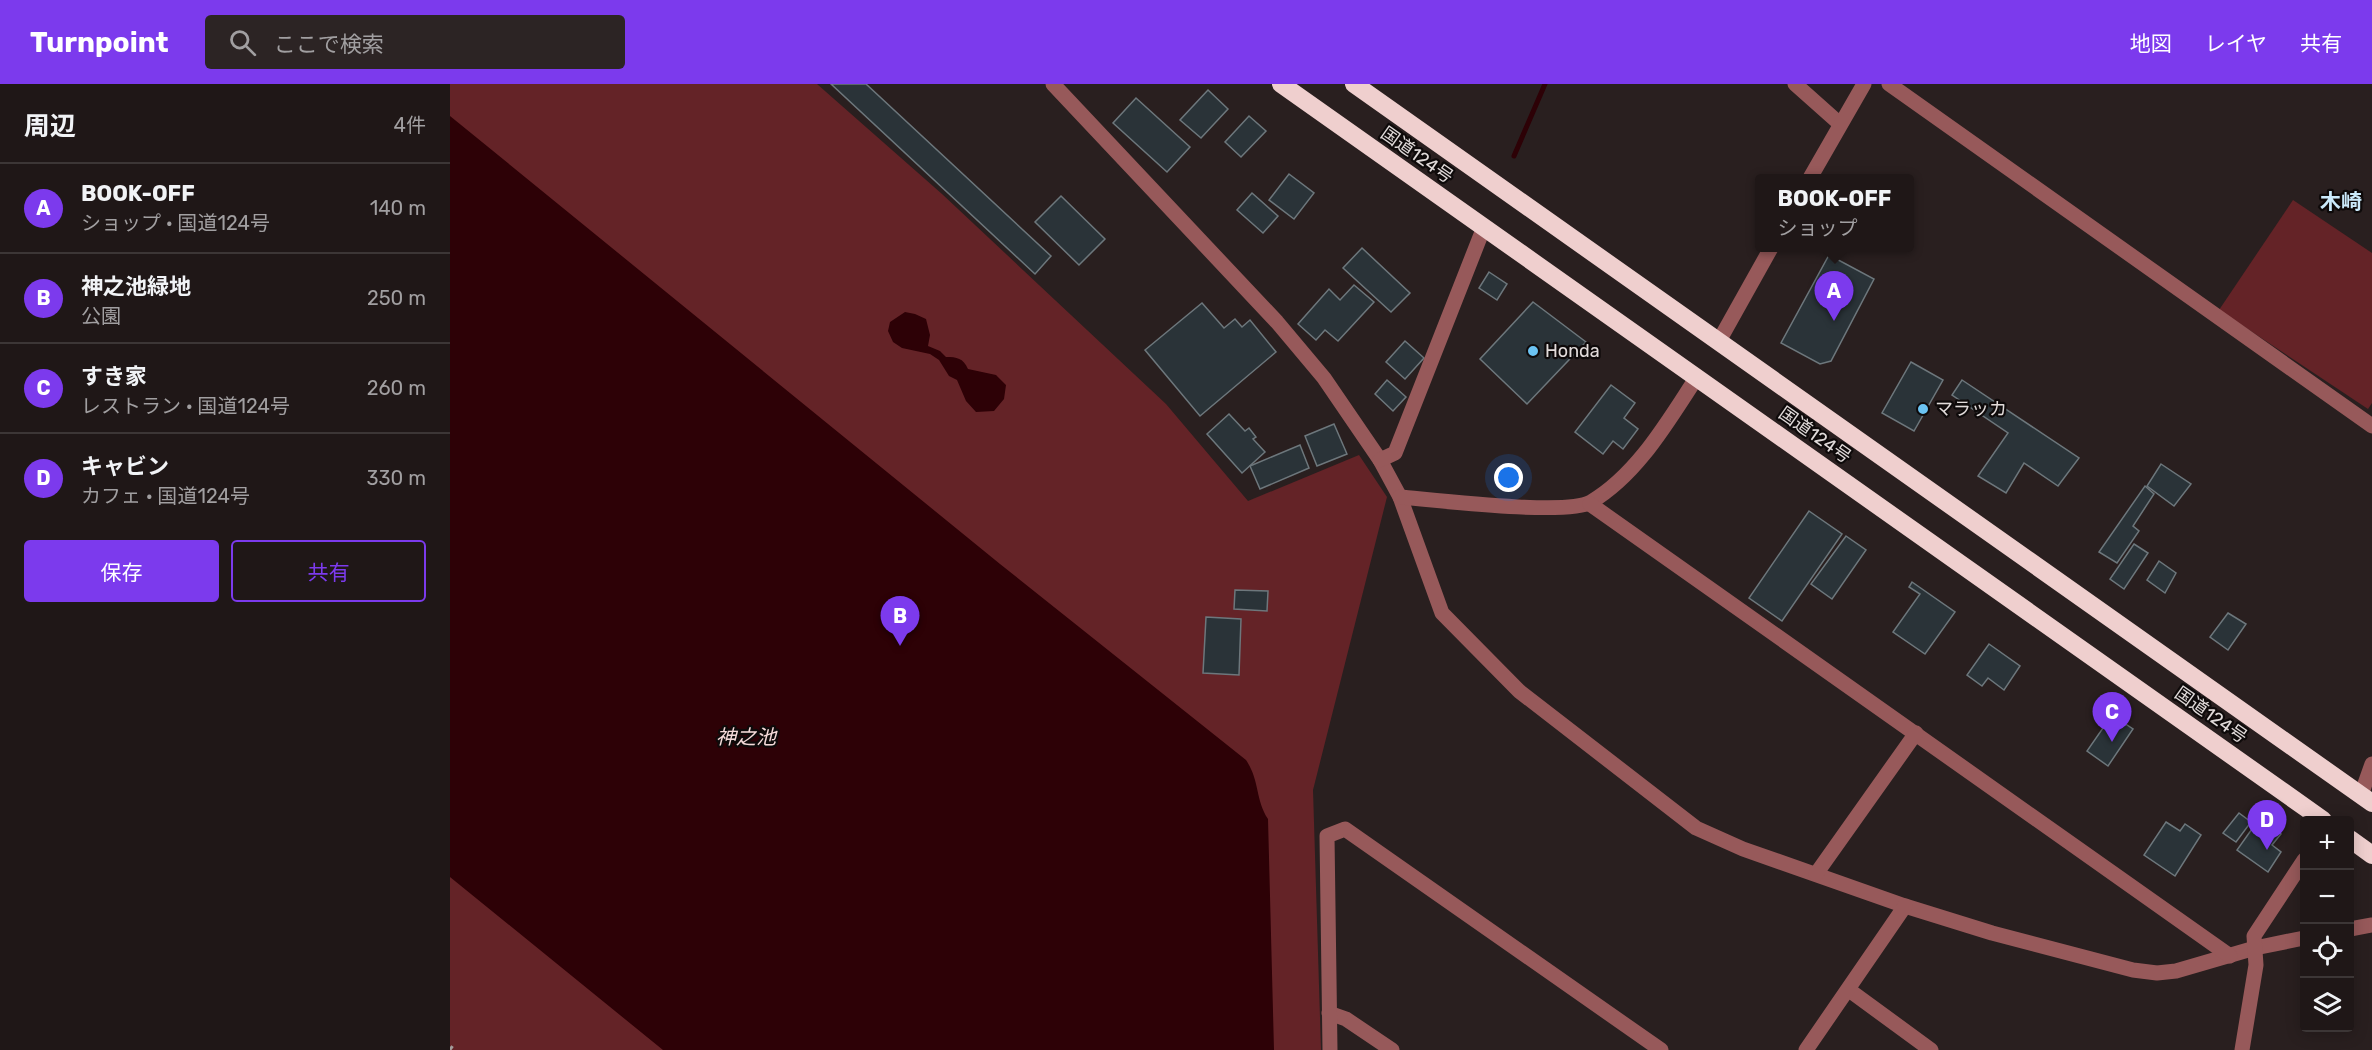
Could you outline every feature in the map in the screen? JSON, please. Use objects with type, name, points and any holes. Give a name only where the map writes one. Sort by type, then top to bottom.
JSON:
[{"type":"highway","name":"国道124号","points":[[1281,84],[2318,816]]},
{"type":"highway","name":"国道124号","points":[[1354,84],[2366,799]]},
{"type":"highway","points":[[2354,842],[2372,855]]},
{"type":"street","points":[[1053,84],[1277,321],[1324,378],[1380,460],[1400,497],[1442,613],[1519,691],[1696,828],[1743,849],[1905,906],[1992,933],[2133,970],[2157,973],[2176,971],[2255,948],[2300,939]]},
{"type":"street","points":[[1795,84],[1840,124]]},
{"type":"street","points":[[1812,174],[1864,84]]},
{"type":"street","points":[[1889,84],[2372,426]]},
{"type":"street","points":[[1380,460],[1395,453],[1484,227]]},
{"type":"street","points":[[1719,341],[1769,252]]},
{"type":"street","points":[[1400,497],[1545,508],[1590,504],[1622,477],[1655,440],[1697,377]]},
{"type":"street","points":[[1590,504],[2230,956]]},
{"type":"street","points":[[1816,874],[1916,733]]},
{"type":"street","points":[[2366,799],[2372,764]]},
{"type":"street","points":[[1330,1050],[1327,836],[1345,829],[1661,1050]]},
{"type":"street","points":[[2242,1050],[2256,966],[2254,936],[2300,866]]},
{"type":"street","points":[[1806,1050],[1905,906]]},
{"type":"street","points":[[2354,928],[2372,925]]},
{"type":"street","points":[[1849,990],[1931,1050]]},
{"type":"street","points":[[1329,1014],[1346,1018],[1392,1050]]},
{"type":"shaded area","name":"神之池","points":[[450,84],[817,84],[942,194],[1166,404],[1248,501],[1359,455],[1387,497],[1313,790],[1321,1050],[450,1050]]},
{"type":"shaded area","points":[[2293,200],[2372,253],[2372,403],[2368,409],[2219,310]]},
{"type":"water","name":"神之池","points":[[450,116],[1000,564],[1246,760],[1254,775],[1261,804],[1268,819],[1274,1050],[663,1050],[450,877]]},
{"type":"water","points":[[905,312],[926,319],[930,335],[928,346],[940,351],[946,357],[959,359],[968,369],[996,375],[1006,385],[1004,399],[994,411],[976,412],[966,401],[957,380],[949,376],[939,360],[930,354],[902,348],[893,342],[888,331],[890,322]]},
{"type":"building","points":[[831,84],[866,84],[1051,256],[1035,274]]},
{"type":"building","points":[[1208,90],[1228,109],[1201,138],[1180,120]]},
{"type":"building","points":[[1136,98],[1190,147],[1167,172],[1113,123]]},
{"type":"building","points":[[1249,116],[1266,131],[1241,157],[1225,142]]},
{"type":"building","points":[[1289,174],[1314,193],[1294,219],[1269,200]]},
{"type":"building","points":[[1252,193],[1278,216],[1263,233],[1237,210]]},
{"type":"building","points":[[1061,196],[1105,239],[1079,265],[1035,222]]},
{"type":"building","points":[[1362,248],[1410,293],[1391,312],[1343,268]]},
{"type":"building","points":[[1829,255],[1874,279],[1831,361],[1820,364],[1781,343]]},
{"type":"building","points":[[1489,272],[1507,284],[1497,300],[1479,288]]},
{"type":"building","points":[[1354,285],[1374,302],[1338,341],[1325,330],[1316,340],[1298,324],[1329,289],[1340,300]]},
{"type":"building","name":"Honda","points":[[1533,302],[1586,342],[1527,404],[1480,359]]},
{"type":"building","points":[[1202,303],[1224,328],[1235,319],[1242,327],[1250,320],[1276,352],[1200,416],[1145,350]]},
{"type":"building","points":[[1405,341],[1424,358],[1405,379],[1386,362]]},
{"type":"building","points":[[1911,362],[1943,380],[1914,431],[1882,413]]},
{"type":"building","points":[[1387,380],[1406,397],[1393,411],[1375,394]]},
{"type":"building","points":[[1962,380],[2079,458],[2058,486],[2024,463],[2006,493],[1978,476],[2008,433],[1952,395]]},
{"type":"building","points":[[1611,385],[1635,403],[1624,418],[1638,429],[1623,449],[1613,441],[1603,454],[1575,432]]},
{"type":"building","points":[[1229,414],[1245,431],[1249,428],[1256,437],[1253,439],[1265,452],[1242,473],[1207,434]]},
{"type":"building","points":[[1334,424],[1347,454],[1317,466],[1305,436]]},
{"type":"building","points":[[1300,445],[1309,468],[1260,489],[1250,466]]},
{"type":"building","points":[[2161,464],[2191,484],[2174,506],[2147,486]]},
{"type":"building","points":[[2145,486],[2154,494],[2133,526],[2139,531],[2117,563],[2099,552]]},
{"type":"building","points":[[1809,511],[1842,534],[1782,621],[1749,598]]},
{"type":"building","points":[[1846,536],[1866,550],[1832,599],[1811,584]]},
{"type":"building","points":[[2134,544],[2148,553],[2124,589],[2110,579]]},
{"type":"building","points":[[2159,561],[2176,573],[2165,593],[2147,580]]},
{"type":"building","points":[[1912,582],[1955,612],[1925,654],[1893,632],[1920,594],[1909,587]]},
{"type":"building","points":[[1235,590],[1268,591],[1267,611],[1234,609]]},
{"type":"building","points":[[2228,613],[2246,624],[2228,650],[2210,637]]},
{"type":"building","points":[[1206,617],[1241,619],[1239,675],[1203,673]]},
{"type":"building","points":[[1989,644],[2020,666],[2004,690],[1988,678],[1982,686],[1967,675]]},
{"type":"building","points":[[2112,715],[2133,729],[2108,766],[2087,751]]},
{"type":"building","points":[[2239,813],[2251,822],[2236,842],[2223,833]]},
{"type":"building","points":[[2259,819],[2281,834],[2272,845],[2281,852],[2268,872],[2237,850]]},
{"type":"building","points":[[2166,822],[2180,831],[2185,824],[2201,835],[2175,876],[2144,855]]},
{"type":"waterway","points":[[1514,156],[1545,84]]},
{"type":"railway","points":[[450,1047],[454,1050]]},
{"type":"place","name":"BOOK-OFF","points":[[1834,321]]},
{"type":"place","name":"Honda","points":[[1533,351]]},
{"type":"place","name":"マラッカ","points":[[1923,409]]},
{"type":"place","name":"神之池緑地","points":[[900,646]]},
{"type":"place","name":"すき家","points":[[2112,742]]},
{"type":"place","name":"キャビン","points":[[2267,850]]},
{"type":"district","name":"木崎","points":[[2341,202]]}]
